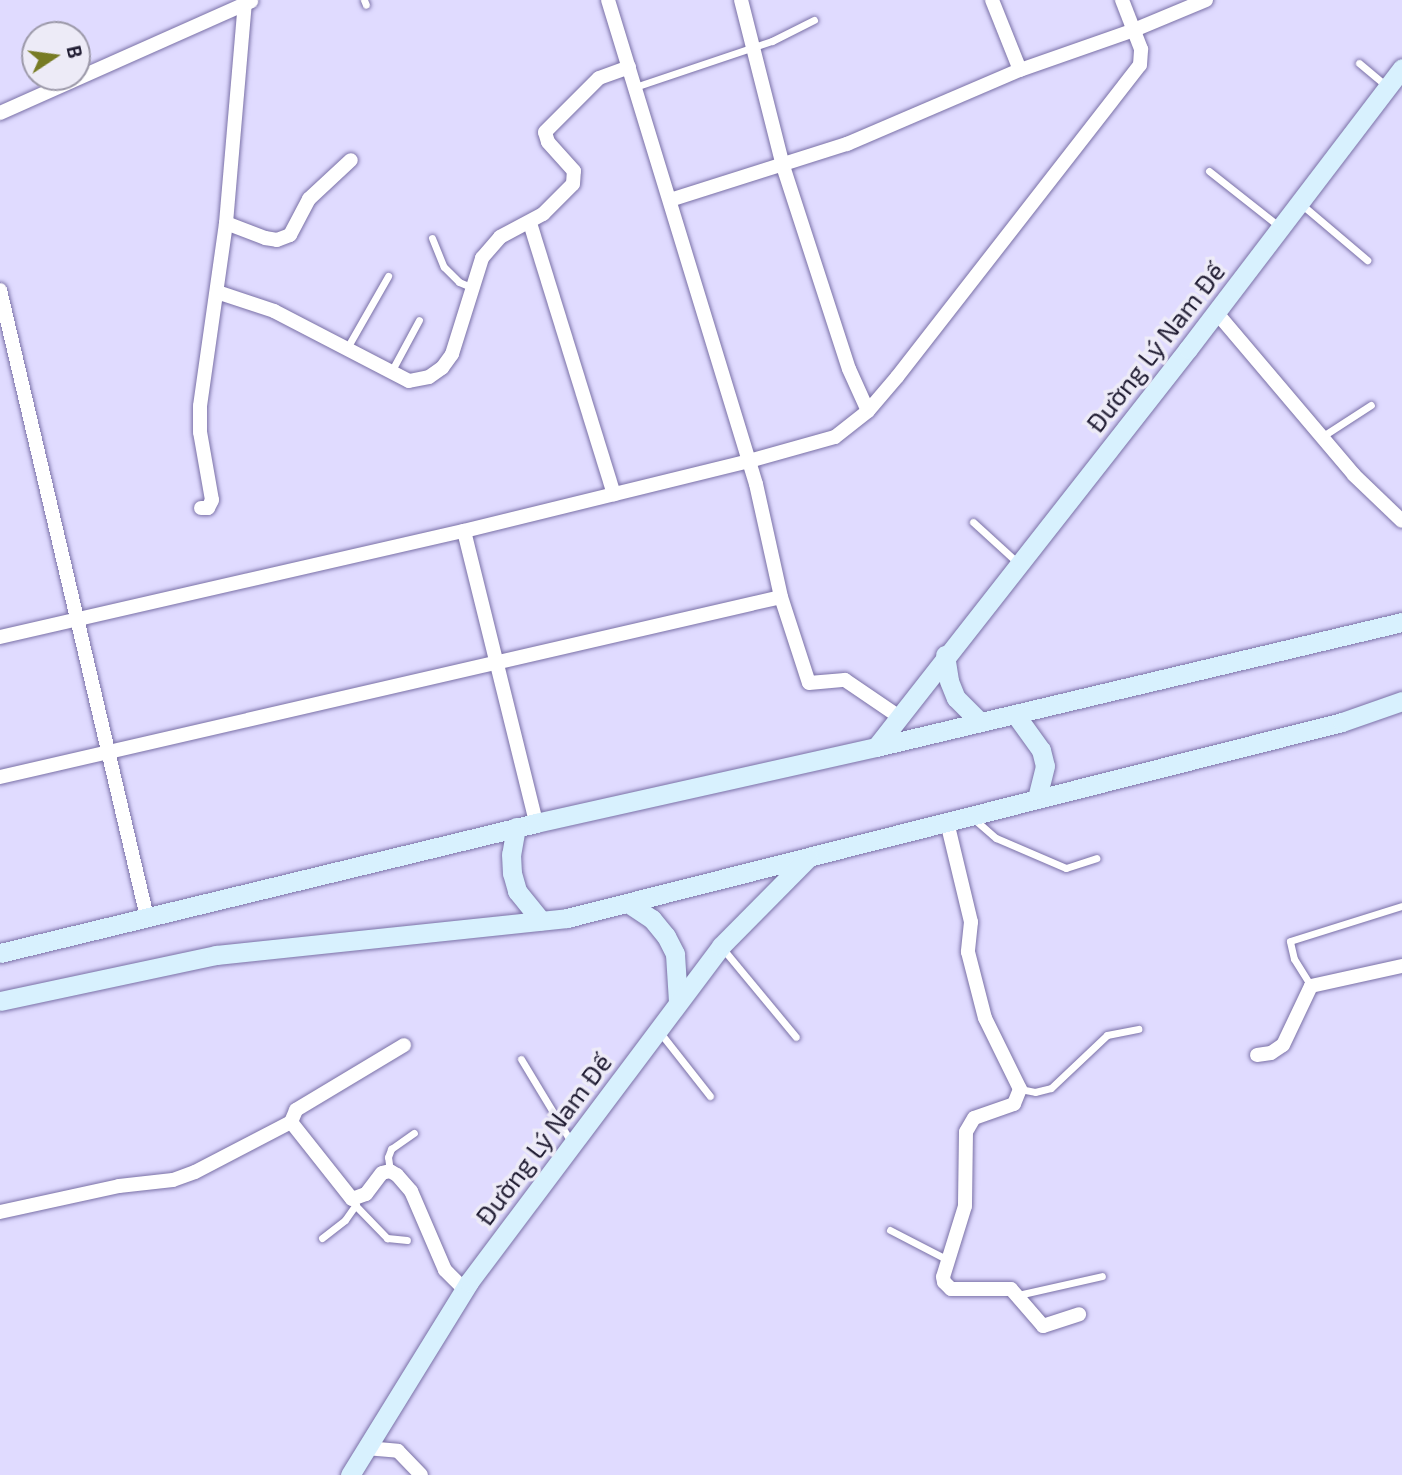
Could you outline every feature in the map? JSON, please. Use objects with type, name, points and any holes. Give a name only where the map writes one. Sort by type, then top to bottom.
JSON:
[{"type":"street","points":[[608,0],[749,461],[781,597],[809,683],[845,680],[901,718]]},
{"type":"street","points":[[741,0],[755,46],[783,166],[849,369],[868,411]]},
{"type":"street","points":[[992,0],[1020,70]]},
{"type":"street","points":[[0,637],[464,531],[749,461],[835,437],[868,411],[1140,65],[1141,49],[1122,0]]},
{"type":"street","points":[[670,200],[847,144],[1020,70],[1135,30],[1206,0]]},
{"type":"street","points":[[0,113],[249,2],[226,223],[200,406],[200,432],[212,500],[208,508],[201,508]]},
{"type":"street","points":[[217,292],[274,311],[409,381],[429,377],[442,368],[460,336],[482,258],[500,237],[530,223],[559,200],[575,177],[571,166],[548,142],[545,132],[598,78],[629,67]]},
{"type":"street","name":"Đường Lý Nam Đế","points":[[876,747],[901,718],[945,655],[1020,564],[1216,313],[1402,68]]},
{"type":"street","points":[[226,223],[265,238],[277,240],[290,235],[309,199],[351,160]]},
{"type":"street","points":[[530,223],[614,495]]},
{"type":"street","points":[[0,290],[4,324],[147,917]]},
{"type":"street","points":[[1216,313],[1354,475],[1402,521]]},
{"type":"street","points":[[464,531],[536,822]]},
{"type":"street","points":[[0,777],[781,597]]},
{"type":"street","points":[[0,953],[536,822],[876,747],[1402,622]]},
{"type":"street","points":[[945,655],[949,681],[956,698],[980,722]]},
{"type":"street","points":[[0,1002],[216,955],[567,918],[1342,722],[1402,701]]},
{"type":"street","points":[[1015,714],[1041,750],[1045,766],[1037,799]]},
{"type":"street","points":[[947,822],[971,922],[968,953],[985,1017],[1020,1089],[1013,1104],[974,1118],[966,1132],[965,1206],[943,1277],[951,1289],[1011,1289],[1043,1326],[1079,1314]]},
{"type":"street","points":[[516,827],[511,854],[512,873],[517,891],[541,921]]},
{"type":"street","name":"Đường Lý Nam Đế","points":[[350,1475],[464,1289],[721,946],[808,857]]},
{"type":"street","points":[[628,903],[652,919],[666,936],[675,954],[678,1002]]},
{"type":"street","points":[[1257,1055],[1271,1053],[1283,1045],[1311,986],[1402,966]]},
{"type":"street","points":[[0,1212],[119,1186],[173,1180],[245,1148],[291,1122],[296,1110],[404,1045]]},
{"type":"street","points":[[291,1122],[352,1199],[358,1202],[382,1173],[390,1171],[397,1175],[411,1191],[445,1270],[464,1289]]},
{"type":"street","points":[[366,1448],[398,1451],[421,1475]]},
{"type":"lane","points":[[635,87],[755,46],[814,20]]},
{"type":"lane","points":[[1359,63],[1387,87]]},
{"type":"lane","points":[[1209,171],[1280,227]]},
{"type":"lane","points":[[1300,202],[1367,260]]},
{"type":"lane","points":[[432,238],[444,267],[459,282],[473,288]]},
{"type":"lane","points":[[347,349],[388,276]]},
{"type":"lane","points":[[390,373],[419,320]]},
{"type":"lane","points":[[1323,436],[1371,405]]},
{"type":"lane","points":[[973,522],[1020,564]]},
{"type":"lane","points":[[970,816],[996,838],[1066,868],[1096,858]]},
{"type":"lane","points":[[1311,986],[1294,959],[1290,941],[1402,906]]},
{"type":"lane","points":[[721,946],[796,1037]]},
{"type":"lane","points":[[658,1029],[710,1096]]},
{"type":"lane","points":[[1020,1089],[1035,1092],[1051,1088],[1107,1034],[1138,1029]]},
{"type":"lane","points":[[521,1059],[572,1144]]},
{"type":"lane","points":[[390,1171],[388,1157],[391,1149],[414,1133]]},
{"type":"lane","points":[[322,1238],[345,1220],[358,1202],[387,1238],[407,1240]]},
{"type":"lane","points":[[890,1230],[948,1260]]},
{"type":"lane","points":[[1018,1295],[1102,1276]]}]
